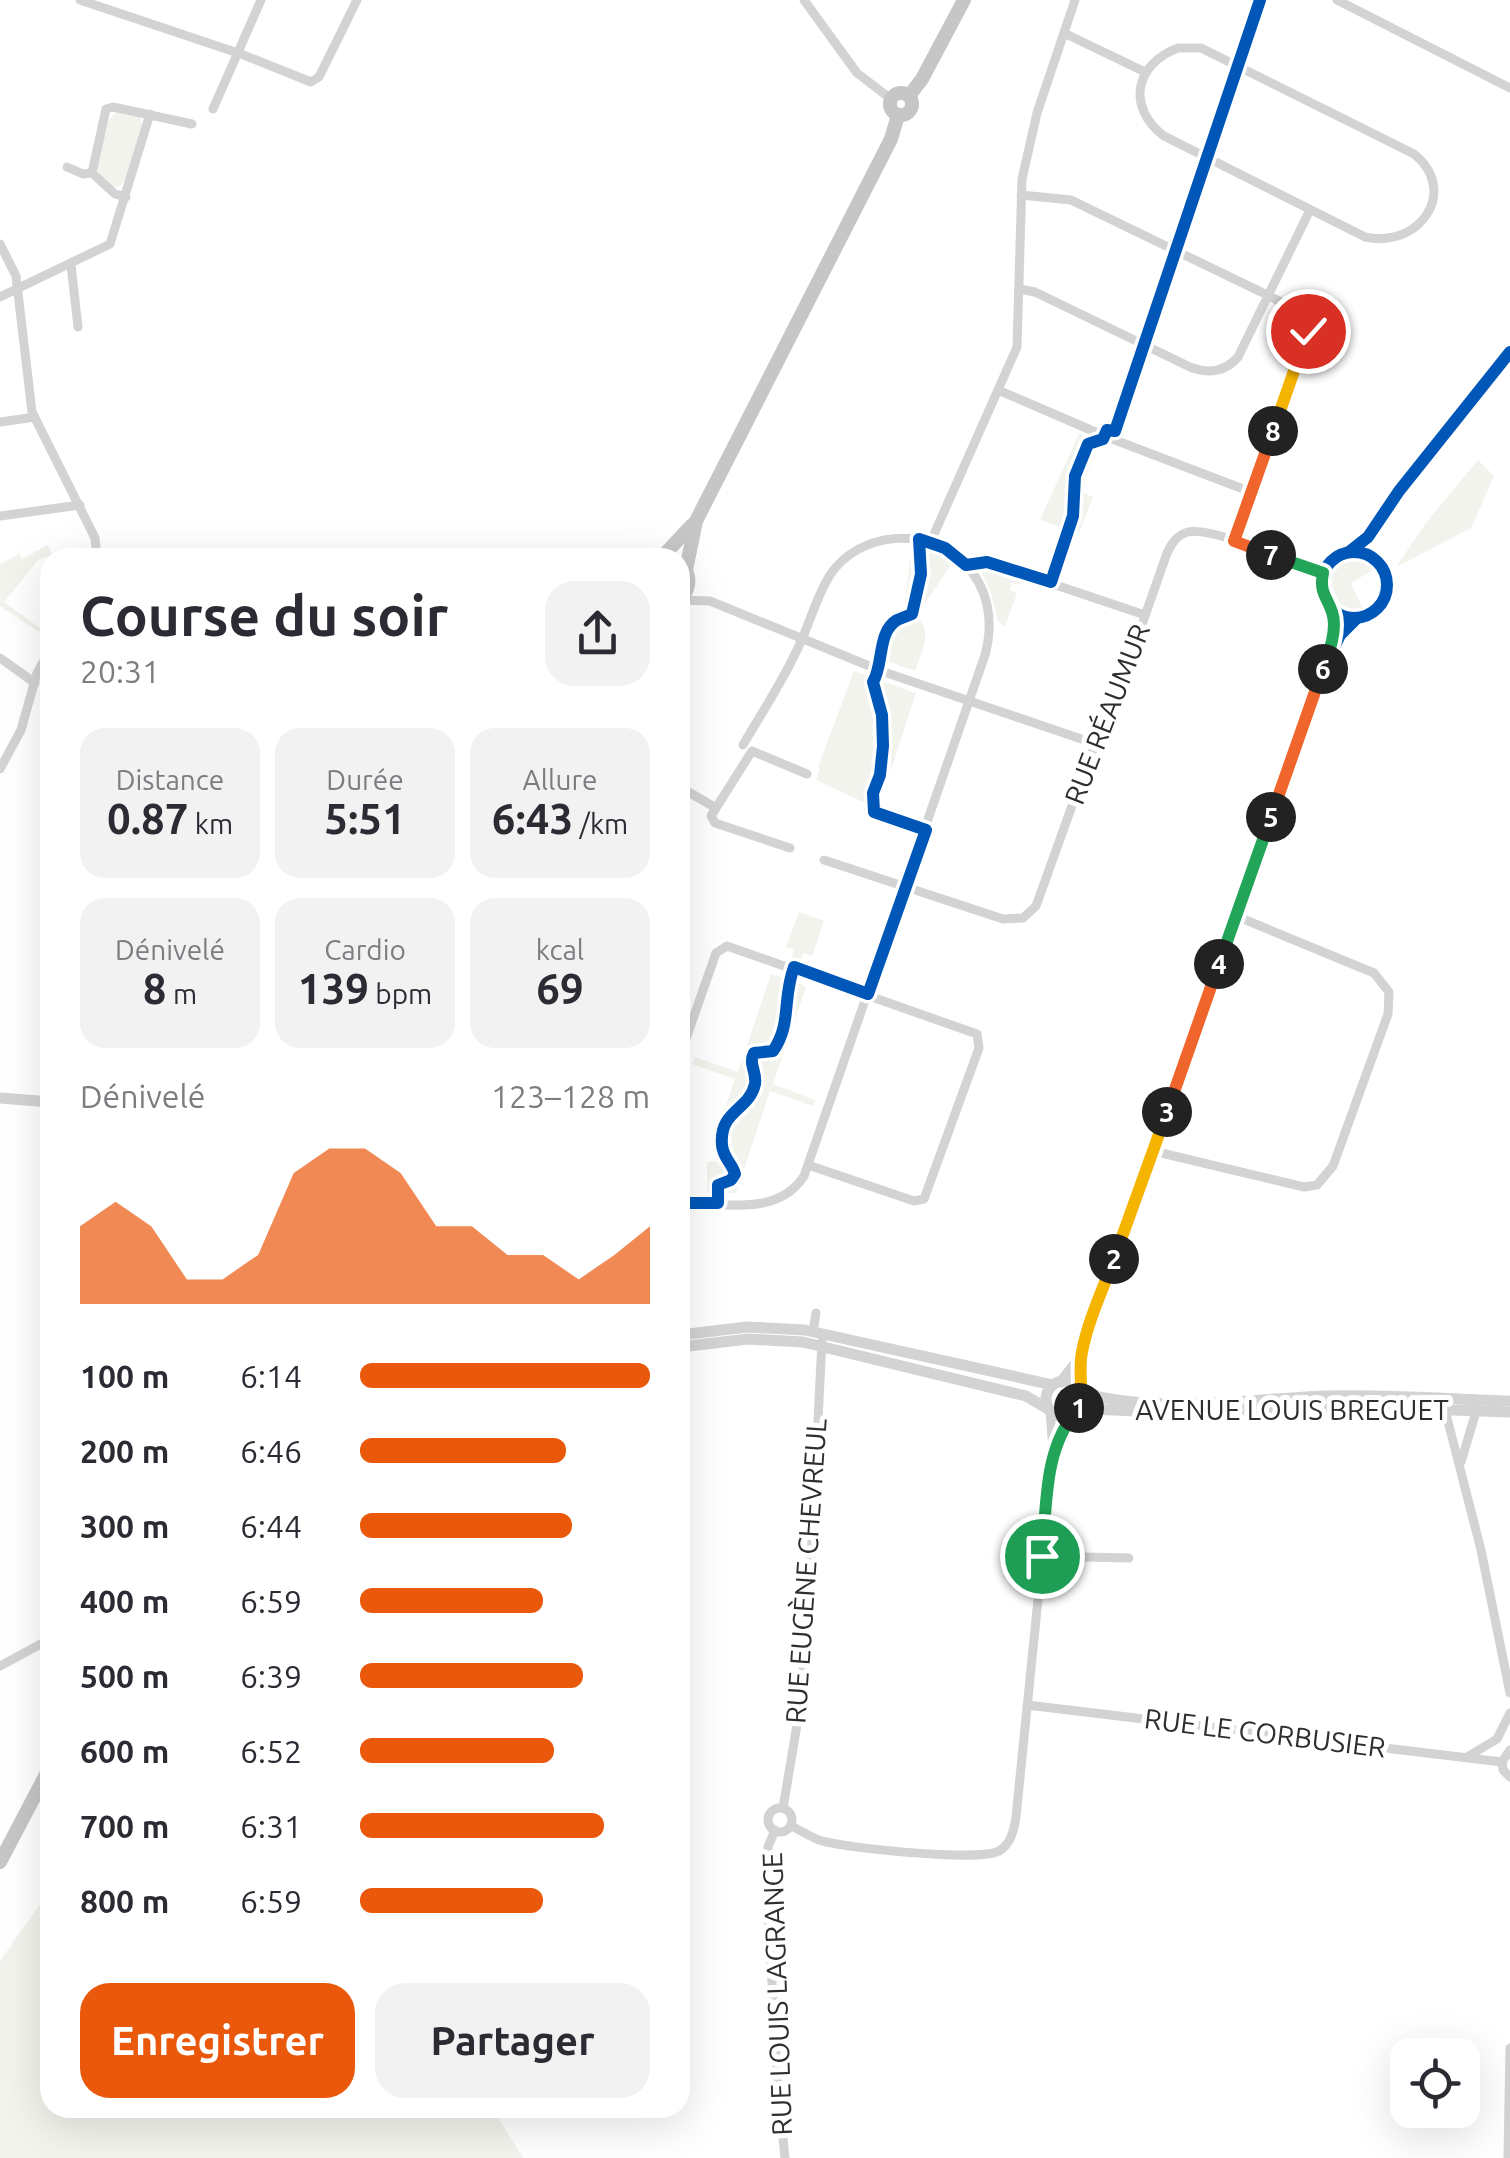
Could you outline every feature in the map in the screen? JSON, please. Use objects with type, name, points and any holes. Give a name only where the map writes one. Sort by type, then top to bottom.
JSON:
[{"type":"main road","points":[[909,96],[922,80],[964,0]]},
{"type":"main road","points":[[898,114],[891,108],[891,99],[899,93],[909,96]]},
{"type":"main road","points":[[898,114],[909,111],[909,96]]},
{"type":"main road","points":[[672,548],[696,521],[891,139],[898,114]]},
{"type":"main road","points":[[690,548],[696,521]]},
{"type":"main road","points":[[1,1858],[40,1786]]},
{"type":"street","points":[[80,0],[236,52],[311,82],[319,78],[358,0]]},
{"type":"street","points":[[212,109],[261,0]]},
{"type":"street","points":[[804,0],[857,72],[891,99]]},
{"type":"street","points":[[931,542],[1019,340],[1021,195],[1030,138],[1075,0]]},
{"type":"street","points":[[1337,0],[1510,88]]},
{"type":"street","points":[[1064,33],[1145,72]]},
{"type":"street","points":[[1200,48],[1414,154],[1431,178],[1433,192],[1426,218],[1417,228],[1394,239],[1365,236],[1310,210],[1154,128],[1141,101],[1145,72],[1168,52],[1200,48]]},
{"type":"street","points":[[92,172],[106,109],[113,106],[192,124]]},
{"type":"street","points":[[0,297],[110,244],[150,114]]},
{"type":"street","points":[[67,166],[83,174],[92,172]]},
{"type":"street","points":[[92,172],[116,194],[126,197]]},
{"type":"street","points":[[1021,195],[1071,200],[1301,314],[1308,331],[1303,352],[1234,541]]},
{"type":"street","points":[[1020,289],[1036,292],[1190,367],[1207,371],[1224,368],[1238,357],[1310,210]]},
{"type":"street","points":[[0,244],[16,276],[35,417],[96,538],[96,548]]},
{"type":"street","points":[[71,265],[78,327]]},
{"type":"street","points":[[1384,514],[1375,542],[1377,561],[1387,580],[1386,595],[1372,613],[1356,618],[1340,616],[1322,596],[1323,573],[1333,559],[1364,542],[1384,514],[1510,352]]},
{"type":"street","points":[[998,390],[1104,436],[1251,492]]},
{"type":"street","points":[[0,422],[35,417]]},
{"type":"street","points":[[0,516],[80,504]]},
{"type":"street","name":"RUE RÉAUMUR","points":[[907,886],[1004,920],[1014,921],[1032,913],[1096,744],[1103,736],[1167,553],[1179,536],[1202,532],[1323,573]]},
{"type":"street","points":[[690,1203],[772,1202],[798,1186],[808,1165],[988,644],[990,621],[982,586],[966,566],[931,542],[907,538],[882,540],[845,558],[823,588],[802,639],[743,745]]},
{"type":"street","points":[[1349,552],[1364,553],[1377,561]]},
{"type":"street","points":[[966,566],[987,562],[1144,614]]},
{"type":"street","points":[[690,577],[710,601]]},
{"type":"street","points":[[690,600],[710,601],[970,703],[1096,744]]},
{"type":"street","points":[[790,1826],[834,1844],[965,1857],[992,1854],[1003,1849],[1010,1838],[1016,1818],[1053,1451],[1047,1394],[1076,1363],[1153,1152],[1328,656],[1334,626],[1332,610]]},
{"type":"street","points":[[1328,656],[1356,618]]},
{"type":"street","points":[[0,658],[35,682]]},
{"type":"street","points":[[0,768],[21,730],[40,671]]},
{"type":"street","points":[[790,848],[716,823],[712,816],[752,751],[807,774]]},
{"type":"street","points":[[690,793],[716,808]]},
{"type":"street","points":[[869,809],[926,830]]},
{"type":"street","points":[[824,860],[907,886]]},
{"type":"street","points":[[1153,1152],[1304,1187],[1317,1184],[1333,1166],[1388,1014],[1390,992],[1374,973],[1236,916]]},
{"type":"street","points":[[690,1028],[716,954],[722,947],[733,947],[974,1030],[980,1038],[928,1194],[921,1201],[808,1165]]},
{"type":"street","points":[[0,1098],[40,1101]]},
{"type":"street","name":"RUE EUGÈNE CHEVREUL","points":[[783,1808],[799,1714],[808,1599],[820,1337],[816,1313]]},
{"type":"street","points":[[690,1334],[747,1327],[820,1337],[1029,1382],[1071,1383],[1080,1391]]},
{"type":"street","points":[[690,1346],[820,1337],[1026,1396],[1058,1416],[1073,1414]]},
{"type":"street","points":[[1053,1451],[1065,1422],[1081,1404],[1082,1347]]},
{"type":"street","name":"AVENUE LOUIS BREGUET","points":[[1080,1391],[1107,1398],[1160,1401],[1366,1395],[1444,1404]]},
{"type":"street","name":"AVENUE LOUIS BREGUET","points":[[1073,1414],[1090,1409],[1160,1413],[1478,1405],[1510,1400]]},
{"type":"street","points":[[1444,1404],[1461,1464],[1510,1692]]},
{"type":"street","points":[[1461,1464],[1478,1405]]},
{"type":"street","name":"AVENUE LOUIS BREGUET","points":[[1478,1405],[1510,1412]]},
{"type":"street","points":[[1042,1556],[1129,1558]]},
{"type":"street","points":[[0,1666],[40,1644]]},
{"type":"street","name":"RUE LE CORBUSIER","points":[[1027,1705],[1502,1762]]},
{"type":"street","points":[[1465,1758],[1497,1739],[1510,1713]]},
{"type":"street","points":[[1510,1750],[1502,1762],[1510,1777]]},
{"type":"street","points":[[776,1808],[783,1808],[791,1815],[790,1826],[775,1830],[769,1824],[769,1815],[776,1808]]},
{"type":"street","name":"RUE LOUIS LAGRANGE","points":[[775,1830],[766,1876],[784,2158]]},
{"type":"street","points":[[1508,2158],[1510,2048]]},
{"type":"shaded area","points":[[116,112],[140,118],[143,126],[127,179],[118,187],[97,172],[107,122]]},
{"type":"shaded area","points":[[1079,434],[1099,442],[1080,491],[1093,497],[1079,533],[1040,520]]},
{"type":"shaded area","points":[[1478,460],[1494,476],[1471,528],[1396,567],[1426,523]]},
{"type":"shaded area","points":[[912,545],[925,547],[953,562],[917,615],[925,635],[915,671],[870,655],[884,624],[894,611],[904,610]]},
{"type":"shaded area","points":[[40,549],[40,559],[4,602],[40,628],[40,633],[0,606],[0,564],[19,554],[22,559]]},
{"type":"shaded area","points":[[1348,555],[1361,556],[1378,567],[1351,583],[1364,612],[1339,609],[1326,593],[1329,573]]},
{"type":"shaded area","points":[[986,565],[1022,578],[1019,585],[1012,583],[1009,590],[1017,593],[1005,626],[998,622],[982,573]]},
{"type":"shaded area","points":[[854,671],[916,693],[878,809],[816,780]]},
{"type":"shaded area","points":[[799,912],[824,921],[812,956],[803,953],[801,960],[792,957],[794,950],[786,947]]},
{"type":"shaded area","points":[[787,971],[796,974],[794,981],[806,987],[773,1084],[815,1100],[813,1106],[770,1091],[736,1193],[707,1193],[707,1162],[718,1161],[717,1132],[735,1079],[692,1064],[695,1057],[738,1072],[771,974],[784,978]]},
{"type":"shaded area","points":[[40,1904],[40,2118],[498,2118],[523,2158],[0,2158],[0,1961]]},
{"type":"cycle path","points":[[690,1203],[718,1203],[718,1185],[735,1174],[723,1150],[722,1133],[730,1117],[752,1093],[754,1053],[773,1051],[779,1041],[794,967],[868,994],[926,830],[874,812],[873,793],[880,775],[883,746],[882,715],[873,682],[886,632],[897,620],[912,614],[921,574],[919,539],[945,548],[966,565],[987,562],[1051,582],[1073,516],[1075,476],[1088,444],[1103,439],[1107,430],[1115,431],[1260,0]]},
{"type":"cycle path","points":[[1349,552],[1368,537],[1399,491],[1510,352]]},
{"type":"cycle path","points":[[1354,552],[1367,554],[1377,562],[1385,572],[1387,585],[1385,598],[1377,608],[1367,616],[1354,618],[1341,616],[1331,608],[1323,598],[1321,585],[1323,572],[1331,562],[1341,554],[1354,552]]},
{"type":"cycle path","points":[[1083,1347],[1324,667],[1340,635],[1357,618]]},
{"type":"route","points":[[1042,1556],[1053,1451],[1065,1422],[1081,1404],[1078,1373],[1082,1347],[1328,656],[1334,626],[1332,610],[1322,596],[1323,573],[1234,541],[1308,331]]}]
